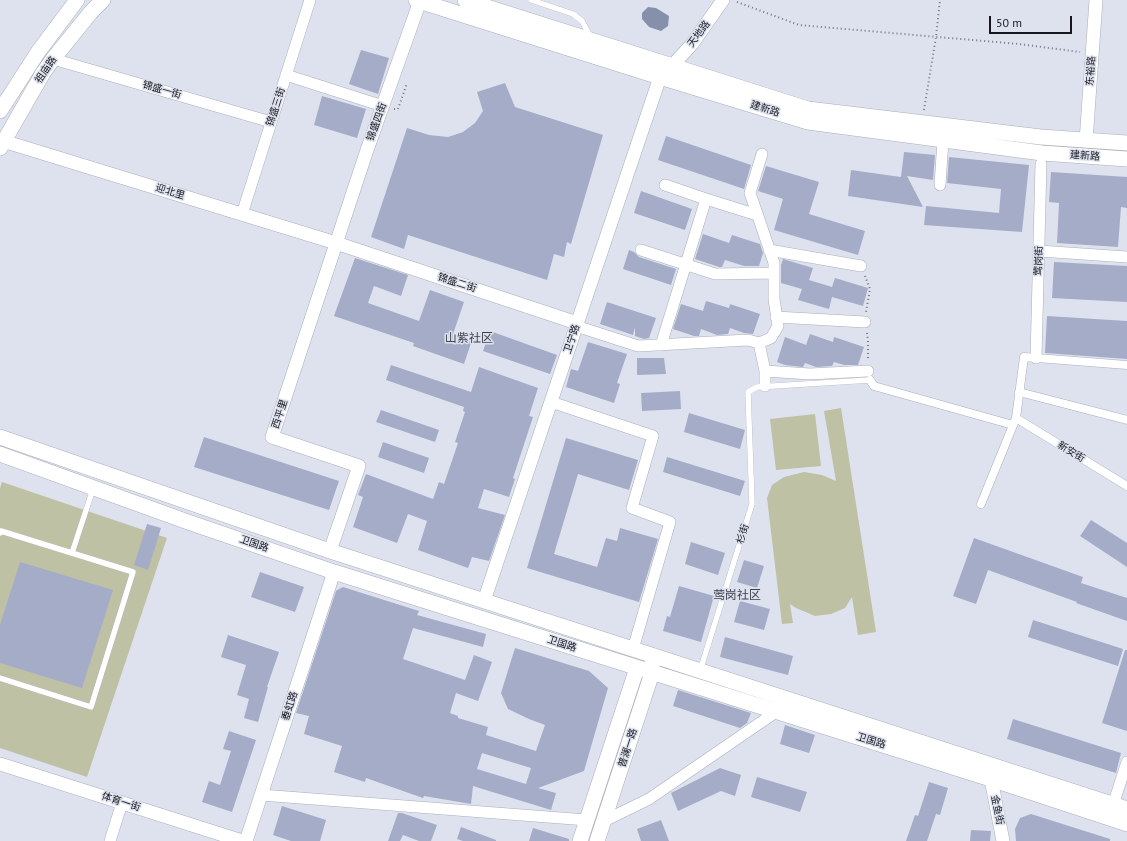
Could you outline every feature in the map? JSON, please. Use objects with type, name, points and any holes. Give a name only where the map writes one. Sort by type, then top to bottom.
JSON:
[{"type":"main road","name":"祖庙路","points":[[0,112],[27,68],[77,0]]},
{"type":"main road","name":"祖庙路","points":[[2,144],[43,73],[91,12],[103,0]]},
{"type":"main road","name":"建新路","points":[[418,1],[808,122],[1042,153],[1127,159]]},
{"type":"main road","name":"建新路","points":[[471,2],[808,108],[904,121],[1086,141],[1127,143]]},
{"type":"main road","points":[[0,427],[21,444]]},
{"type":"main road","name":"卫国路","points":[[0,437],[330,551],[1127,809]]},
{"type":"main road","name":"卫国路","points":[[0,454],[188,522],[334,572],[991,779],[1127,824]]},
{"type":"main road","points":[[0,458],[15,460]]},
{"type":"main road","points":[[637,668],[651,655]]},
{"type":"main road","name":"普澜一路","points":[[597,841],[652,673],[651,655]]},
{"type":"main road","name":"普澜一路","points":[[580,841],[637,668]]},
{"type":"street","name":"锦盛三街","points":[[242,214],[310,0]]},
{"type":"street","name":"天地路","points":[[672,66],[692,44],[723,0]]},
{"type":"street","name":"东裕路","points":[[1086,141],[1096,0]]},
{"type":"street","name":"锦盛四街","points":[[336,243],[418,1]]},
{"type":"street","name":"锦盛一街","points":[[53,59],[271,122]]},
{"type":"street","points":[[286,75],[383,106]]},
{"type":"street","name":"卫宁路","points":[[484,601],[660,77]]},
{"type":"street","points":[[940,184],[943,140]]},
{"type":"street","name":"迎北里","points":[[2,144],[336,243]]},
{"type":"street","points":[[577,324],[638,346],[748,340],[758,343],[771,338],[778,326],[774,299],[774,263],[750,193],[762,154]]},
{"type":"street","name":"莺岗街","points":[[1036,358],[1042,164]]},
{"type":"street","points":[[665,185],[757,215]]},
{"type":"street","points":[[662,345],[706,199]]},
{"type":"street","name":"锦盛二街","points":[[336,243],[577,324]]},
{"type":"street","name":"西平里","points":[[330,551],[359,466],[272,437],[336,243]]},
{"type":"street","points":[[641,250],[715,274],[774,273]]},
{"type":"street","points":[[769,250],[861,266]]},
{"type":"street","points":[[1039,251],[1127,256]]},
{"type":"street","points":[[776,317],[865,322]]},
{"type":"street","points":[[758,343],[765,371],[765,386]]},
{"type":"street","points":[[981,504],[1015,421],[1024,357],[1127,365]]},
{"type":"street","points":[[765,371],[869,376]]},
{"type":"street","name":"新安街","points":[[869,376],[874,386],[1015,421],[1127,486]]},
{"type":"street","points":[[1019,392],[1127,420]]},
{"type":"street","points":[[551,402],[653,436],[632,508],[670,522],[633,649]]},
{"type":"street","name":"垂虹路","points":[[246,841],[334,572]]},
{"type":"street","points":[[604,821],[649,799],[776,712]]},
{"type":"street","points":[[1113,805],[1127,762]]},
{"type":"street","name":"体育一街","points":[[0,764],[242,841]]},
{"type":"street","name":"金鱼街","points":[[991,779],[1003,841]]},
{"type":"street","points":[[261,795],[587,820]]},
{"type":"street","points":[[110,841],[122,803]]},
{"type":"lane","points":[[471,2],[492,0]]},
{"type":"lane","points":[[531,0],[573,14],[582,21],[592,40]]},
{"type":"lane","points":[[765,386],[869,376]]},
{"type":"lane","name":"杉街","points":[[700,671],[752,504],[748,392],[757,387],[765,386]]},
{"type":"lane","points":[[72,553],[94,488]]},
{"type":"lane","points":[[0,533],[1,531],[133,572],[90,707],[0,678]]},
{"type":"path","points":[[924,112],[936,37],[940,0]]},
{"type":"path","points":[[737,2],[799,25],[1019,44],[1084,53]]},
{"type":"green space","points":[[841,408],[876,632],[858,635],[852,597],[845,608],[831,614],[815,616],[790,604],[793,623],[782,624],[767,498],[772,485],[784,477],[804,472],[822,475],[836,481],[824,411]]},
{"type":"green space","points":[[815,414],[821,466],[776,470],[770,419]]},
{"type":"green space","points":[[2,482],[167,538],[87,777],[0,748],[0,488]]},
{"type":"water","points":[[648,7],[656,8],[669,16],[668,26],[661,31],[649,27],[642,19],[642,13]]},
{"type":"building","points":[[361,50],[389,58],[378,94],[349,84]]},
{"type":"building","points":[[505,83],[515,107],[603,135],[571,244],[567,242],[564,257],[554,254],[547,280],[408,235],[404,249],[371,237],[407,128],[429,135],[448,137],[463,132],[475,123],[483,111],[477,92]]},
{"type":"building","points":[[322,96],[366,109],[357,138],[314,125]]},
{"type":"building","points":[[666,136],[751,165],[744,189],[658,160]]},
{"type":"building","points":[[904,152],[935,155],[933,180],[907,176],[923,207],[848,196],[851,170],[901,177]]},
{"type":"building","points":[[949,157],[1029,165],[1022,232],[924,225],[926,206],[999,213],[1001,189],[947,183]]},
{"type":"building","points":[[766,166],[819,182],[809,214],[865,231],[858,255],[774,230],[783,199],[758,191]]},
{"type":"building","points":[[1051,172],[1127,177],[1127,208],[1121,207],[1118,247],[1057,243],[1059,203],[1049,202]]},
{"type":"building","points":[[641,191],[692,209],[685,230],[634,213]]},
{"type":"building","points":[[703,234],[729,243],[732,235],[760,244],[763,253],[759,266],[744,266],[725,260],[722,267],[719,267],[695,259]]},
{"type":"building","points":[[629,250],[634,252],[639,257],[676,269],[671,285],[623,269]]},
{"type":"building","points":[[355,258],[408,275],[401,296],[374,286],[368,303],[419,321],[430,290],[464,302],[453,334],[472,340],[464,364],[413,346],[414,343],[334,316]]},
{"type":"building","points":[[783,259],[813,268],[809,280],[832,287],[835,278],[868,288],[863,306],[832,297],[829,309],[798,300],[802,289],[781,283],[781,265]]},
{"type":"building","points":[[1054,262],[1127,266],[1127,302],[1052,298]]},
{"type":"building","points":[[706,301],[729,308],[730,304],[760,314],[753,334],[744,333],[730,328],[728,334],[717,335],[701,329],[699,336],[694,336],[673,329],[681,304],[703,311]]},
{"type":"building","points":[[607,302],[656,318],[649,338],[644,339],[635,336],[635,327],[633,335],[600,324]]},
{"type":"building","points":[[1047,316],[1127,321],[1127,359],[1045,353]]},
{"type":"building","points":[[490,331],[557,355],[550,374],[483,351]]},
{"type":"building","points":[[810,334],[833,342],[834,337],[864,347],[858,365],[844,365],[834,362],[832,366],[816,367],[805,363],[803,367],[785,365],[777,362],[785,337],[806,345]]},
{"type":"building","points":[[588,342],[627,354],[617,383],[620,384],[614,403],[566,387],[571,369],[578,371]]},
{"type":"building","points":[[637,358],[664,358],[666,374],[637,375]]},
{"type":"building","points":[[391,365],[471,392],[479,367],[538,388],[529,416],[533,417],[513,478],[515,479],[509,497],[484,489],[478,508],[505,515],[489,561],[472,557],[468,568],[418,550],[427,521],[408,514],[397,543],[353,527],[363,497],[358,495],[366,474],[433,499],[439,482],[444,484],[458,443],[455,442],[465,412],[463,411],[464,407],[386,380]]},
{"type":"building","points":[[680,391],[681,409],[642,411],[641,393]]},
{"type":"building","points":[[381,410],[439,430],[435,442],[376,422]]},
{"type":"building","points":[[689,413],[745,430],[740,449],[684,432]]},
{"type":"building","points":[[204,437],[339,481],[329,510],[194,467]]},
{"type":"building","points":[[566,438],[638,460],[629,490],[578,474],[554,554],[597,567],[606,538],[617,541],[620,528],[658,539],[639,602],[527,568]]},
{"type":"building","points":[[383,442],[429,458],[424,473],[378,457]]},
{"type":"building","points":[[667,457],[745,481],[740,496],[663,472]]},
{"type":"building","points":[[1091,520],[1127,543],[1127,567],[1080,536]]},
{"type":"building","points":[[147,524],[161,528],[148,570],[134,565]]},
{"type":"building","points":[[974,538],[1083,577],[1081,583],[1127,598],[1127,621],[988,570],[976,604],[953,596]]},
{"type":"building","points":[[691,542],[725,553],[718,575],[685,564]]},
{"type":"building","points":[[744,560],[764,566],[757,588],[737,582]]},
{"type":"building","points":[[20,562],[113,590],[82,688],[0,663],[0,625]]},
{"type":"building","points":[[260,572],[304,587],[295,612],[251,597]]},
{"type":"building","points":[[679,586],[714,596],[701,642],[663,631],[667,616],[670,617]]},
{"type":"building","points":[[343,587],[419,611],[417,615],[486,634],[483,647],[413,628],[403,659],[465,680],[474,655],[492,662],[478,701],[456,693],[450,713],[458,716],[458,718],[488,727],[486,735],[536,751],[545,725],[508,709],[501,693],[515,648],[589,671],[608,688],[584,771],[538,788],[556,793],[551,810],[473,786],[471,804],[424,796],[423,798],[366,778],[365,782],[334,772],[342,746],[304,734],[309,716],[296,713],[336,591]],"holes":[[[482,753],[531,768],[526,784],[477,769]]]},
{"type":"building","points":[[740,601],[770,609],[764,630],[734,622]]},
{"type":"building","points":[[1033,620],[1123,649],[1118,666],[1028,637]]},
{"type":"building","points":[[228,635],[279,652],[267,687],[258,722],[244,718],[249,699],[237,695],[246,665],[221,657]]},
{"type":"building","points":[[725,637],[793,656],[788,675],[720,657]]},
{"type":"building","points":[[1125,650],[1127,650],[1127,731],[1102,723]]},
{"type":"building","points":[[678,690],[751,713],[747,723],[740,728],[673,706]]},
{"type":"building","points":[[1013,719],[1121,753],[1116,773],[1007,739]]},
{"type":"building","points":[[785,725],[815,735],[809,753],[780,744]]},
{"type":"building","points":[[229,731],[256,740],[232,812],[202,802],[209,781],[220,785],[231,751],[223,749]]},
{"type":"building","points":[[720,768],[741,775],[735,796],[721,791],[678,811],[671,793]]},
{"type":"building","points":[[757,777],[807,792],[800,812],[751,797]]},
{"type":"building","points":[[929,782],[948,788],[940,815],[936,814],[927,841],[906,841],[915,815],[918,816]]},
{"type":"building","points":[[282,806],[326,820],[320,841],[291,841],[273,835]]},
{"type":"building","points":[[398,813],[437,825],[431,841],[419,841],[403,835],[400,841],[388,841]]},
{"type":"building","points":[[1031,814],[1110,839],[1110,841],[1016,841],[1015,829],[1020,818]]},
{"type":"building","points":[[661,820],[669,841],[641,841],[637,829]]},
{"type":"building","points":[[461,827],[496,841],[463,841],[457,839]]},
{"type":"building","points":[[533,828],[569,839],[569,841],[529,841]]},
{"type":"building","points":[[971,830],[991,831],[990,841],[970,841]]},
{"type":"district","name":"山紫社区","points":[[469,339]]},
{"type":"district","name":"莺岗社区","points":[[737,596]]}]
